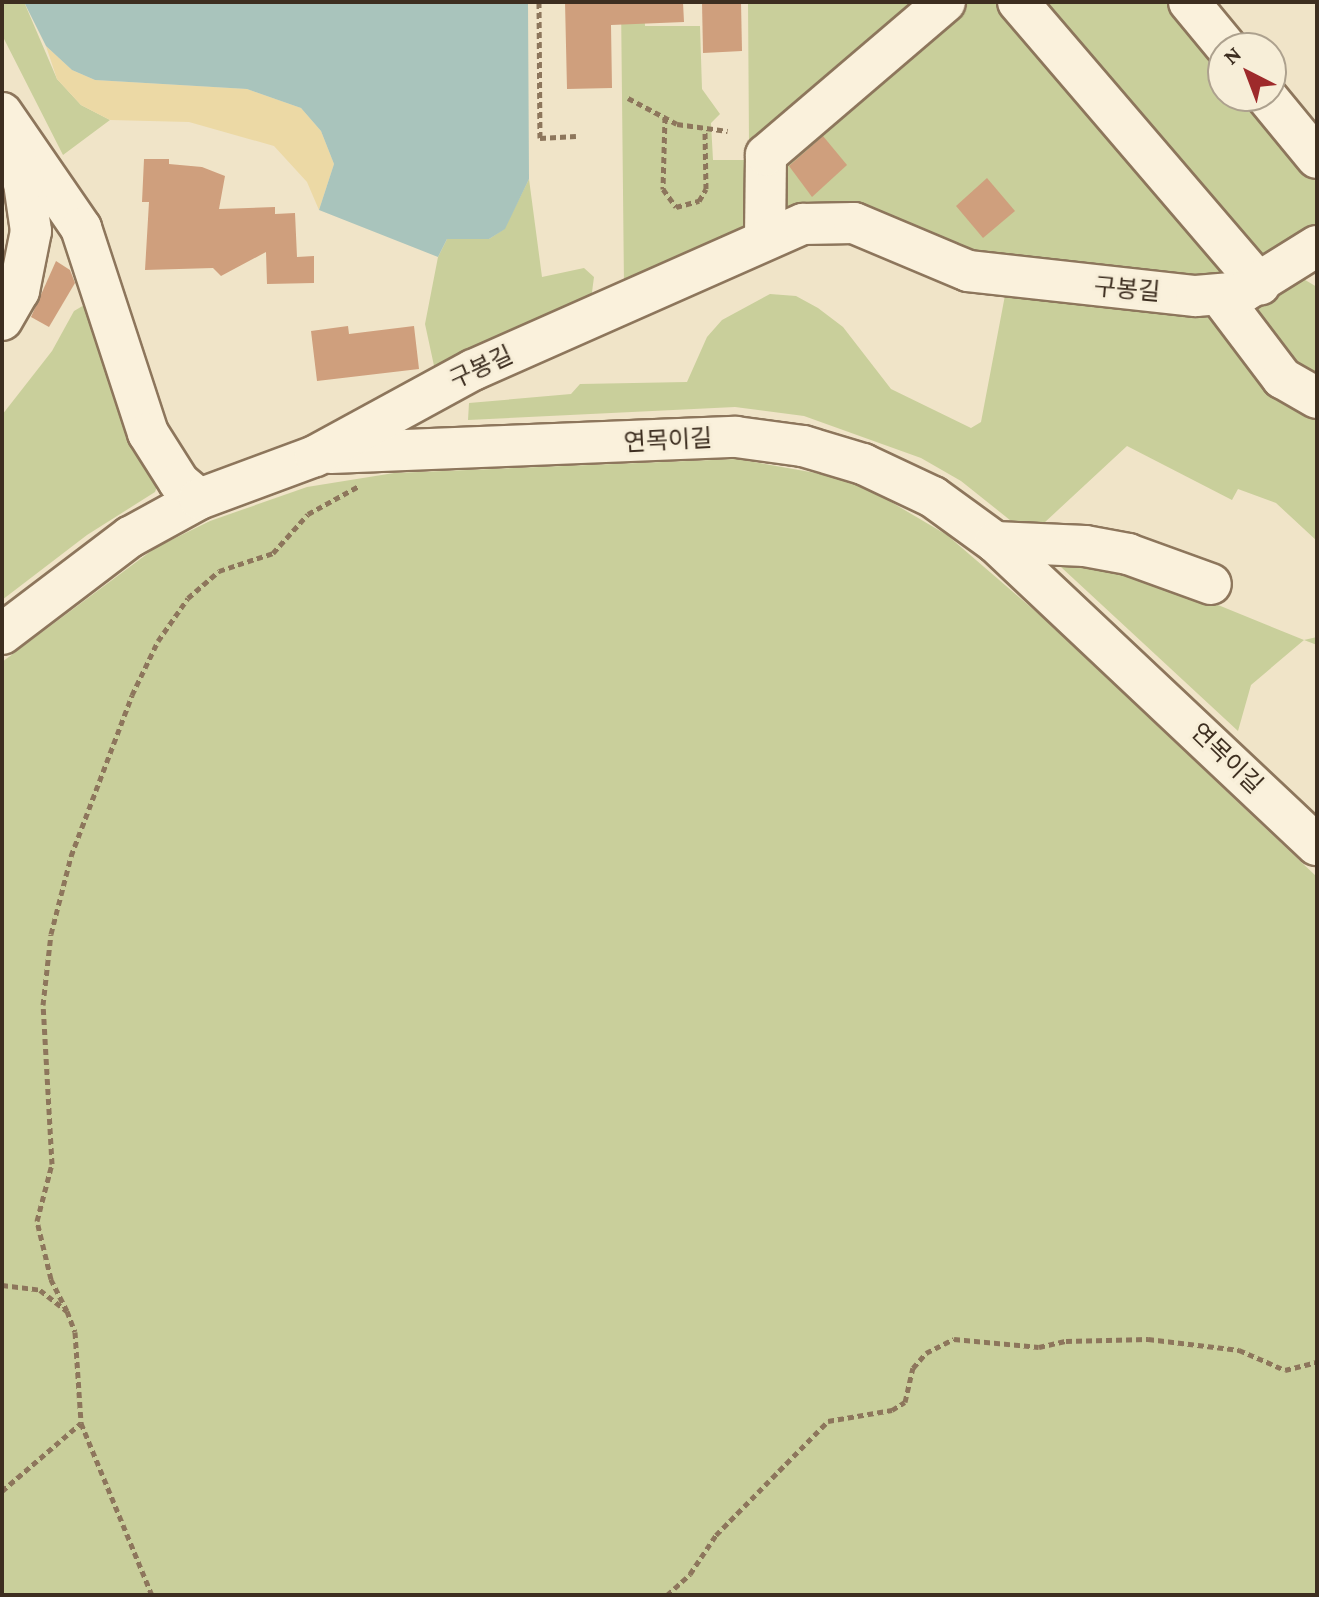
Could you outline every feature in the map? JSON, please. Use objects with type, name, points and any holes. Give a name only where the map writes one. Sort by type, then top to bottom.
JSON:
[{"type":"street","points":[[765,237],[766,155],[945,2]]},
{"type":"street","points":[[1018,2],[1260,284]]},
{"type":"street","points":[[1189,2],[1214,32]]},
{"type":"street","points":[[1279,112],[1317,158]]},
{"type":"street","points":[[2,113],[81,228],[148,433],[179,482],[199,499]]},
{"type":"street","points":[[2,124],[24,183],[31,231],[19,291],[2,320]]},
{"type":"street","name":"구봉길","points":[[2,634],[130,537],[199,499],[315,456],[439,386],[765,237],[803,224],[854,223],[968,271],[1220,296],[1260,284],[1317,246]]},
{"type":"street","points":[[1220,296],[1282,378],[1317,398]]},
{"type":"street","name":"연목이길","points":[[315,456],[417,446],[767,439],[830,452],[901,480],[995,542],[1317,845]]},
{"type":"street","points":[[995,542],[1085,546],[1128,554],[1211,584]]},
{"type":"path","points":[[539,2],[540,138],[576,136]]},
{"type":"path","points":[[628,98],[665,117],[705,130],[728,131]]},
{"type":"path","points":[[665,117],[663,189],[676,207],[699,201],[706,189],[705,130]]},
{"type":"path","points":[[152,1595],[81,1423],[75,1332],[51,1279],[37,1221],[52,1164],[43,1005],[51,934],[81,829],[132,695],[158,641],[188,598],[219,571],[273,553],[308,514],[371,477]]},
{"type":"path","points":[[2,1285],[40,1290],[67,1311]]},
{"type":"path","points":[[667,1595],[690,1574],[716,1535],[828,1421],[892,1410],[905,1402],[913,1368],[926,1353],[954,1339],[1039,1347],[1066,1341],[1148,1339],[1239,1350],[1285,1370],[1317,1362]]},
{"type":"path","points":[[2,1491],[81,1423]]},
{"type":"green space","points":[[2,2],[24,2],[57,79],[81,105],[110,120],[63,155],[2,35]]},
{"type":"green space","points":[[621,2],[644,2],[645,26],[700,26],[702,89],[720,114],[711,123],[713,160],[750,160],[748,217],[737,236],[624,286]]},
{"type":"green space","points":[[748,2],[1168,2],[1207,49],[1207,112],[1259,112],[1317,183],[1317,230],[1229,282],[1065,272],[794,216],[782,204],[780,160],[749,143]]},
{"type":"green space","points":[[529,179],[542,277],[584,268],[594,277],[591,300],[436,375],[425,324],[438,257],[447,239],[489,239],[504,229]]},
{"type":"green space","points":[[1295,274],[1317,287],[1317,385],[1299,378],[1255,321],[1259,300]]},
{"type":"green space","points":[[1006,290],[1208,311],[1317,409],[1317,541],[1276,503],[1238,489],[1232,500],[1127,446],[1030,536],[961,481],[921,458],[804,416],[735,407],[468,420],[469,403],[571,394],[580,384],[687,382],[707,337],[722,320],[770,294],[796,296],[818,308],[843,327],[891,389],[971,428],[981,422]]},
{"type":"green space","points":[[91,301],[158,484],[155,492],[87,535],[2,600],[2,415],[52,351],[74,311]]},
{"type":"green space","points":[[737,459],[833,476],[869,489],[947,535],[1042,617],[1317,877],[1317,1595],[2,1595],[2,662],[155,548],[210,521],[307,487],[394,473]]},
{"type":"green space","points":[[1048,555],[1120,565],[1304,640],[1251,685],[1238,731]]},
{"type":"green space","points":[[1317,637],[1317,645],[1304,640]]},
{"type":"sand","points":[[46,46],[72,70],[95,80],[247,89],[301,108],[321,131],[334,164],[319,210],[307,182],[274,146],[189,122],[110,120],[81,105],[57,79]]},
{"type":"water","points":[[24,2],[528,2],[529,179],[505,229],[489,239],[447,239],[438,257],[319,210],[334,164],[321,131],[301,108],[247,89],[95,80],[72,70],[46,46]]},
{"type":"building","points":[[565,2],[683,2],[684,22],[611,25],[612,88],[567,89]]},
{"type":"building","points":[[702,2],[741,2],[742,51],[703,53]]},
{"type":"building","points":[[823,136],[847,165],[812,197],[789,166]]},
{"type":"building","points":[[144,159],[169,159],[169,164],[202,167],[225,176],[219,209],[275,207],[275,214],[295,213],[297,257],[314,256],[314,283],[267,284],[266,252],[221,276],[213,268],[145,270],[149,202],[142,202]]},
{"type":"building","points":[[987,178],[1015,211],[983,238],[956,206]]},
{"type":"building","points":[[56,261],[70,270],[75,283],[49,327],[31,317]]},
{"type":"building","points":[[348,326],[349,334],[414,326],[419,369],[317,381],[311,331]]}]
